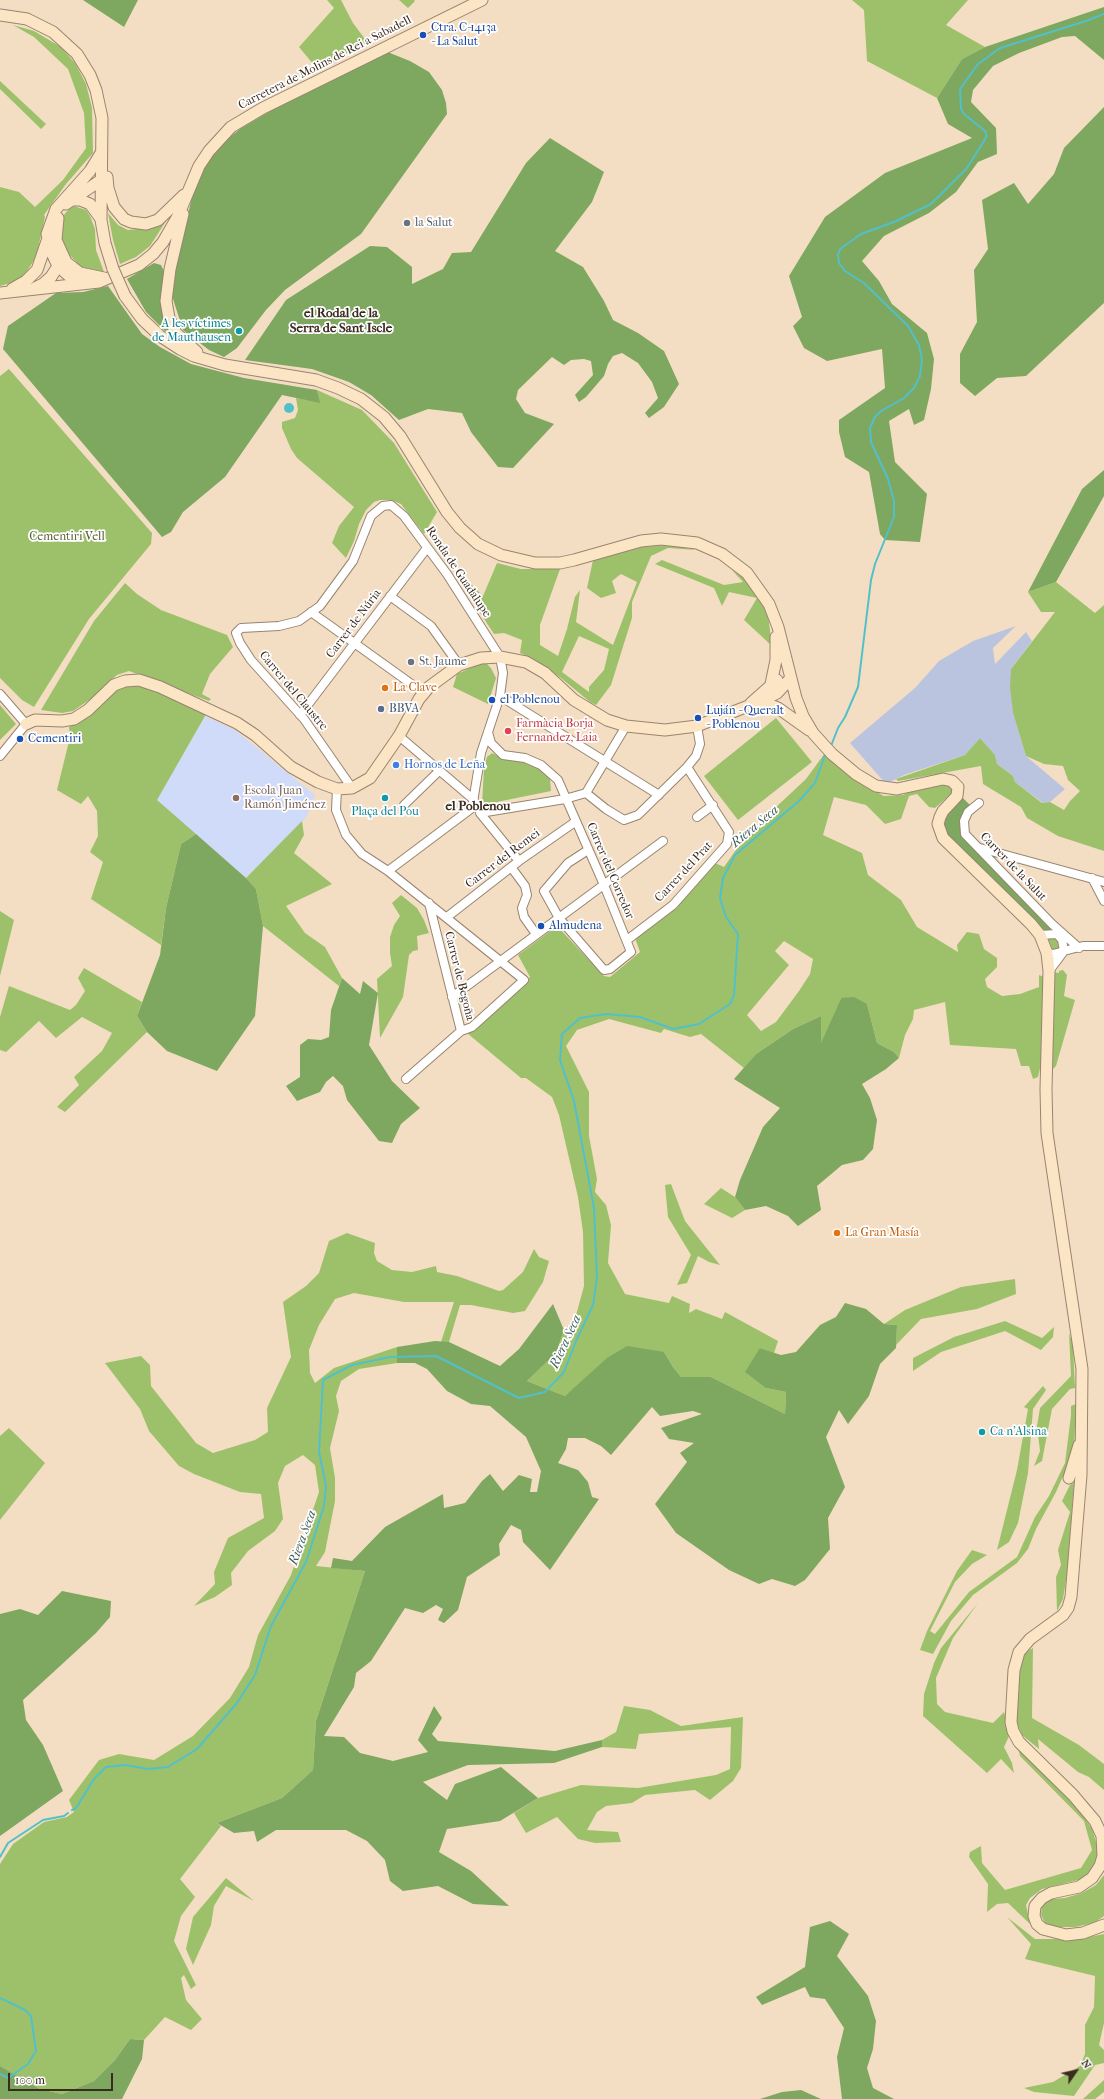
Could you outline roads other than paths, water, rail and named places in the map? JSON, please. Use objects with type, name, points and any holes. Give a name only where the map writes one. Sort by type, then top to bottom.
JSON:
[{"type":"main road","name":"Carretera de Molins de Rei a Sabadell","points":[[112,273],[132,269],[153,254],[169,232],[188,192],[194,174],[209,151],[225,133],[247,116],[482,0]]},
{"type":"main road","points":[[0,15],[17,17],[41,25],[54,32],[77,54],[85,64],[96,90],[102,118],[103,149],[101,220],[112,273],[125,296],[142,319],[160,336],[180,349],[208,361],[305,378],[338,388],[362,399],[384,417],[400,436],[452,520],[469,536],[493,552],[524,562],[548,564],[574,560],[651,539],[672,539],[697,543],[722,554],[747,573],[763,594],[775,617],[799,706],[813,732]]},
{"type":"main road","points":[[103,149],[110,200],[119,214],[127,220],[146,224],[158,220],[188,192]]},
{"type":"main road","points":[[86,280],[78,274],[58,266],[52,256],[48,240],[48,230],[56,209],[90,171],[103,149]]},
{"type":"main road","points":[[33,289],[48,281],[58,266],[58,260],[54,248],[60,211],[72,200],[101,180]]},
{"type":"main road","points":[[188,192],[170,269],[166,301],[173,328],[180,338],[208,361]]},
{"type":"main road","points":[[72,200],[80,200],[90,204],[101,220]]},
{"type":"main road","points":[[56,231],[58,248],[66,262],[86,280]]},
{"type":"main road","points":[[31,277],[41,260],[48,240]]},
{"type":"main road","points":[[153,254],[163,260],[170,269]]},
{"type":"main road","points":[[1,293],[13,289],[31,277],[58,266]]},
{"type":"main road","points":[[1,293],[86,280],[112,273]]},
{"type":"main road","points":[[771,684],[777,650],[775,617]]},
{"type":"main road","points":[[26,724],[35,720],[62,721],[74,719],[88,710],[114,685],[125,680],[139,680],[160,687],[237,723],[255,735],[291,767],[318,782],[337,788],[352,788],[370,778],[424,693],[459,666],[481,658],[500,657],[526,662],[545,673],[574,700],[607,720],[626,726],[665,730],[697,726],[761,701],[777,693],[791,678]]},
{"type":"main road","points":[[747,706],[771,684],[780,678],[791,678]]},
{"type":"main road","points":[[761,701],[778,708],[813,732],[842,762],[866,781],[876,786],[897,789],[943,779],[955,783],[958,787],[958,796],[943,811],[939,820],[939,827],[943,838],[1028,920],[1040,935],[1047,953],[1049,971],[1046,1102],[1047,1133],[1080,1356],[1082,1437],[1078,1512],[1070,1603],[1058,1621],[1030,1639],[1019,1652],[1014,1670],[1011,1722],[1013,1731],[1019,1742],[1090,1814],[1099,1829],[1103,1844],[1100,1866],[1092,1878],[1079,1887],[1051,1893],[1042,1898],[1035,1906],[1036,1920],[1043,1929],[1066,1935],[1083,1933],[1104,1925]]},
{"type":"main road","points":[[1069,1478],[1082,1437]]},
{"type":"street","name":"Ronda de Guadalupe","points":[[311,612],[320,606],[353,561],[371,516],[383,506],[391,505],[404,516],[447,574],[500,657]]},
{"type":"street","name":"Carrer de Núria","points":[[300,715],[427,548]]},
{"type":"street","points":[[390,596],[432,626],[459,666]]},
{"type":"street","name":"Carrer del Claustre","points":[[311,612],[299,621],[279,626],[241,628],[236,634],[251,660],[300,715],[352,788]]},
{"type":"street","points":[[311,612],[424,693]]},
{"type":"street","points":[[388,871],[473,804],[480,753],[500,696],[502,665],[500,657]]},
{"type":"street","points":[[0,694],[26,724],[0,756]]},
{"type":"street","points":[[500,696],[659,795]]},
{"type":"street","points":[[519,861],[480,813],[565,799],[586,793],[626,726]]},
{"type":"street","points":[[586,793],[606,809],[624,820],[638,816],[687,768],[696,756],[700,744],[697,726]]},
{"type":"street","name":"Carrer del Corredor","points":[[488,732],[491,743],[503,755],[525,758],[542,764],[558,780],[632,952],[610,969],[604,970],[559,918]]},
{"type":"street","points":[[398,736],[439,771],[473,804]]},
{"type":"street","name":"Carrer del Prat","points":[[627,940],[673,905],[726,844],[729,832],[713,805],[687,768]]},
{"type":"street","points":[[404,806],[439,771]]},
{"type":"street","name":"Carrer de Begoña","points":[[337,788],[336,810],[346,835],[362,854],[388,871],[501,960],[524,980],[472,1027],[461,1031],[406,1079]]},
{"type":"street","name":"Carrer de la Salut","points":[[979,803],[968,812],[964,822],[965,834],[1054,926],[1079,948]]},
{"type":"street","points":[[697,817],[713,805]]},
{"type":"street","name":"Carrer del Remei","points":[[447,917],[519,861],[575,822]]},
{"type":"street","points":[[452,997],[663,841]]},
{"type":"street","points":[[979,848],[1104,882]]},
{"type":"street","points":[[559,918],[544,891],[568,863],[588,850]]},
{"type":"street","points":[[511,867],[525,886],[527,895],[522,908],[524,917],[536,934]]},
{"type":"street","points":[[1092,878],[1104,901]]},
{"type":"street","name":"Carrer de Begoña","points":[[429,903],[461,1031]]},
{"type":"street","name":"Carrer de la Salut","points":[[1054,926],[1056,934],[1062,940],[1064,951]]},
{"type":"street","points":[[1040,935],[1056,934]]},
{"type":"street","points":[[1047,953],[1053,954],[1083,946],[1104,946]]},
{"type":"street","points":[[1049,971],[1064,951]]},
{"type":"water","points":[[287,403],[291,403],[294,408],[291,413],[287,413],[284,410],[284,406]]},
{"type":"waterway","points":[[831,746],[858,687],[871,580],[875,564],[894,517],[894,501],[888,479],[871,442],[870,428],[875,417],[881,411],[904,398],[914,388],[920,376],[922,360],[919,345],[908,326],[864,283],[845,271],[839,263],[838,255],[840,249],[861,234],[894,222],[931,204],[967,168],[987,136],[985,131],[964,114],[961,109],[960,89],[978,64],[1000,48],[1104,14]]},
{"type":"waterway","name":"Riera Seca","points":[[72,1810],[76,1808],[94,1779],[106,1767],[125,1765],[148,1769],[168,1767],[197,1749],[237,1703],[255,1675],[271,1626],[306,1562],[324,1506],[326,1486],[319,1452],[323,1380],[352,1365],[390,1357],[436,1356],[519,1398],[545,1392],[564,1372],[576,1341],[593,1305],[597,1278],[594,1208],[574,1101],[560,1060],[562,1034],[580,1018],[606,1014],[640,1017],[673,1029],[699,1024],[730,1004],[734,995],[738,934],[726,917],[720,898],[723,878],[735,855],[799,801],[815,783],[825,755]]},
{"type":"waterway","name":"Riera Seca","points":[[0,1857],[8,1843],[43,1820],[64,1816],[68,1813]]},
{"type":"waterway","name":"Riera Seca","points":[[0,1998],[25,2010],[31,2016],[36,2051],[28,2064],[8,2078],[0,2074]]},
{"type":"place","name":"Ctra. C-1413a - La Salut","points":[[423,35]]},
{"type":"place","name":"la Salut","points":[[407,223]]},
{"type":"place","name":"A les víctimes de Mauthausen","points":[[239,331]]},
{"type":"place","name":"St. Jaume","points":[[411,662]]},
{"type":"place","name":"La Clave","points":[[385,688]]},
{"type":"place","name":"el Poblenou","points":[[492,700]]},
{"type":"place","name":"BBVA","points":[[381,709]]},
{"type":"place","name":"Luján - Queralt - Poblenou","points":[[698,718]]},
{"type":"place","name":"Farmàcia Borja Fernandez, Laia","points":[[508,731]]},
{"type":"place","name":"Cementiri","points":[[20,739]]},
{"type":"place","name":"Hornos de Leña","points":[[396,765]]},
{"type":"place","name":"Escola Juan Ramón Jiménez","points":[[236,798]]},
{"type":"place","name":"Plaça del Pou","points":[[385,798]]},
{"type":"place","name":"Almudena","points":[[541,926]]},
{"type":"place","name":"La Gran Masía","points":[[837,1233]]},
{"type":"place","name":"Ca n'Alsina","points":[[982,1432]]},
{"type":"district","name":"el Rodal de la Serra de Sant Iscle","points":[[341,322]]},
{"type":"district","name":"el Poblenou","points":[[478,807]]},
{"type":"park label","name":"Cementiri Vell","points":[[67,537]]}]
